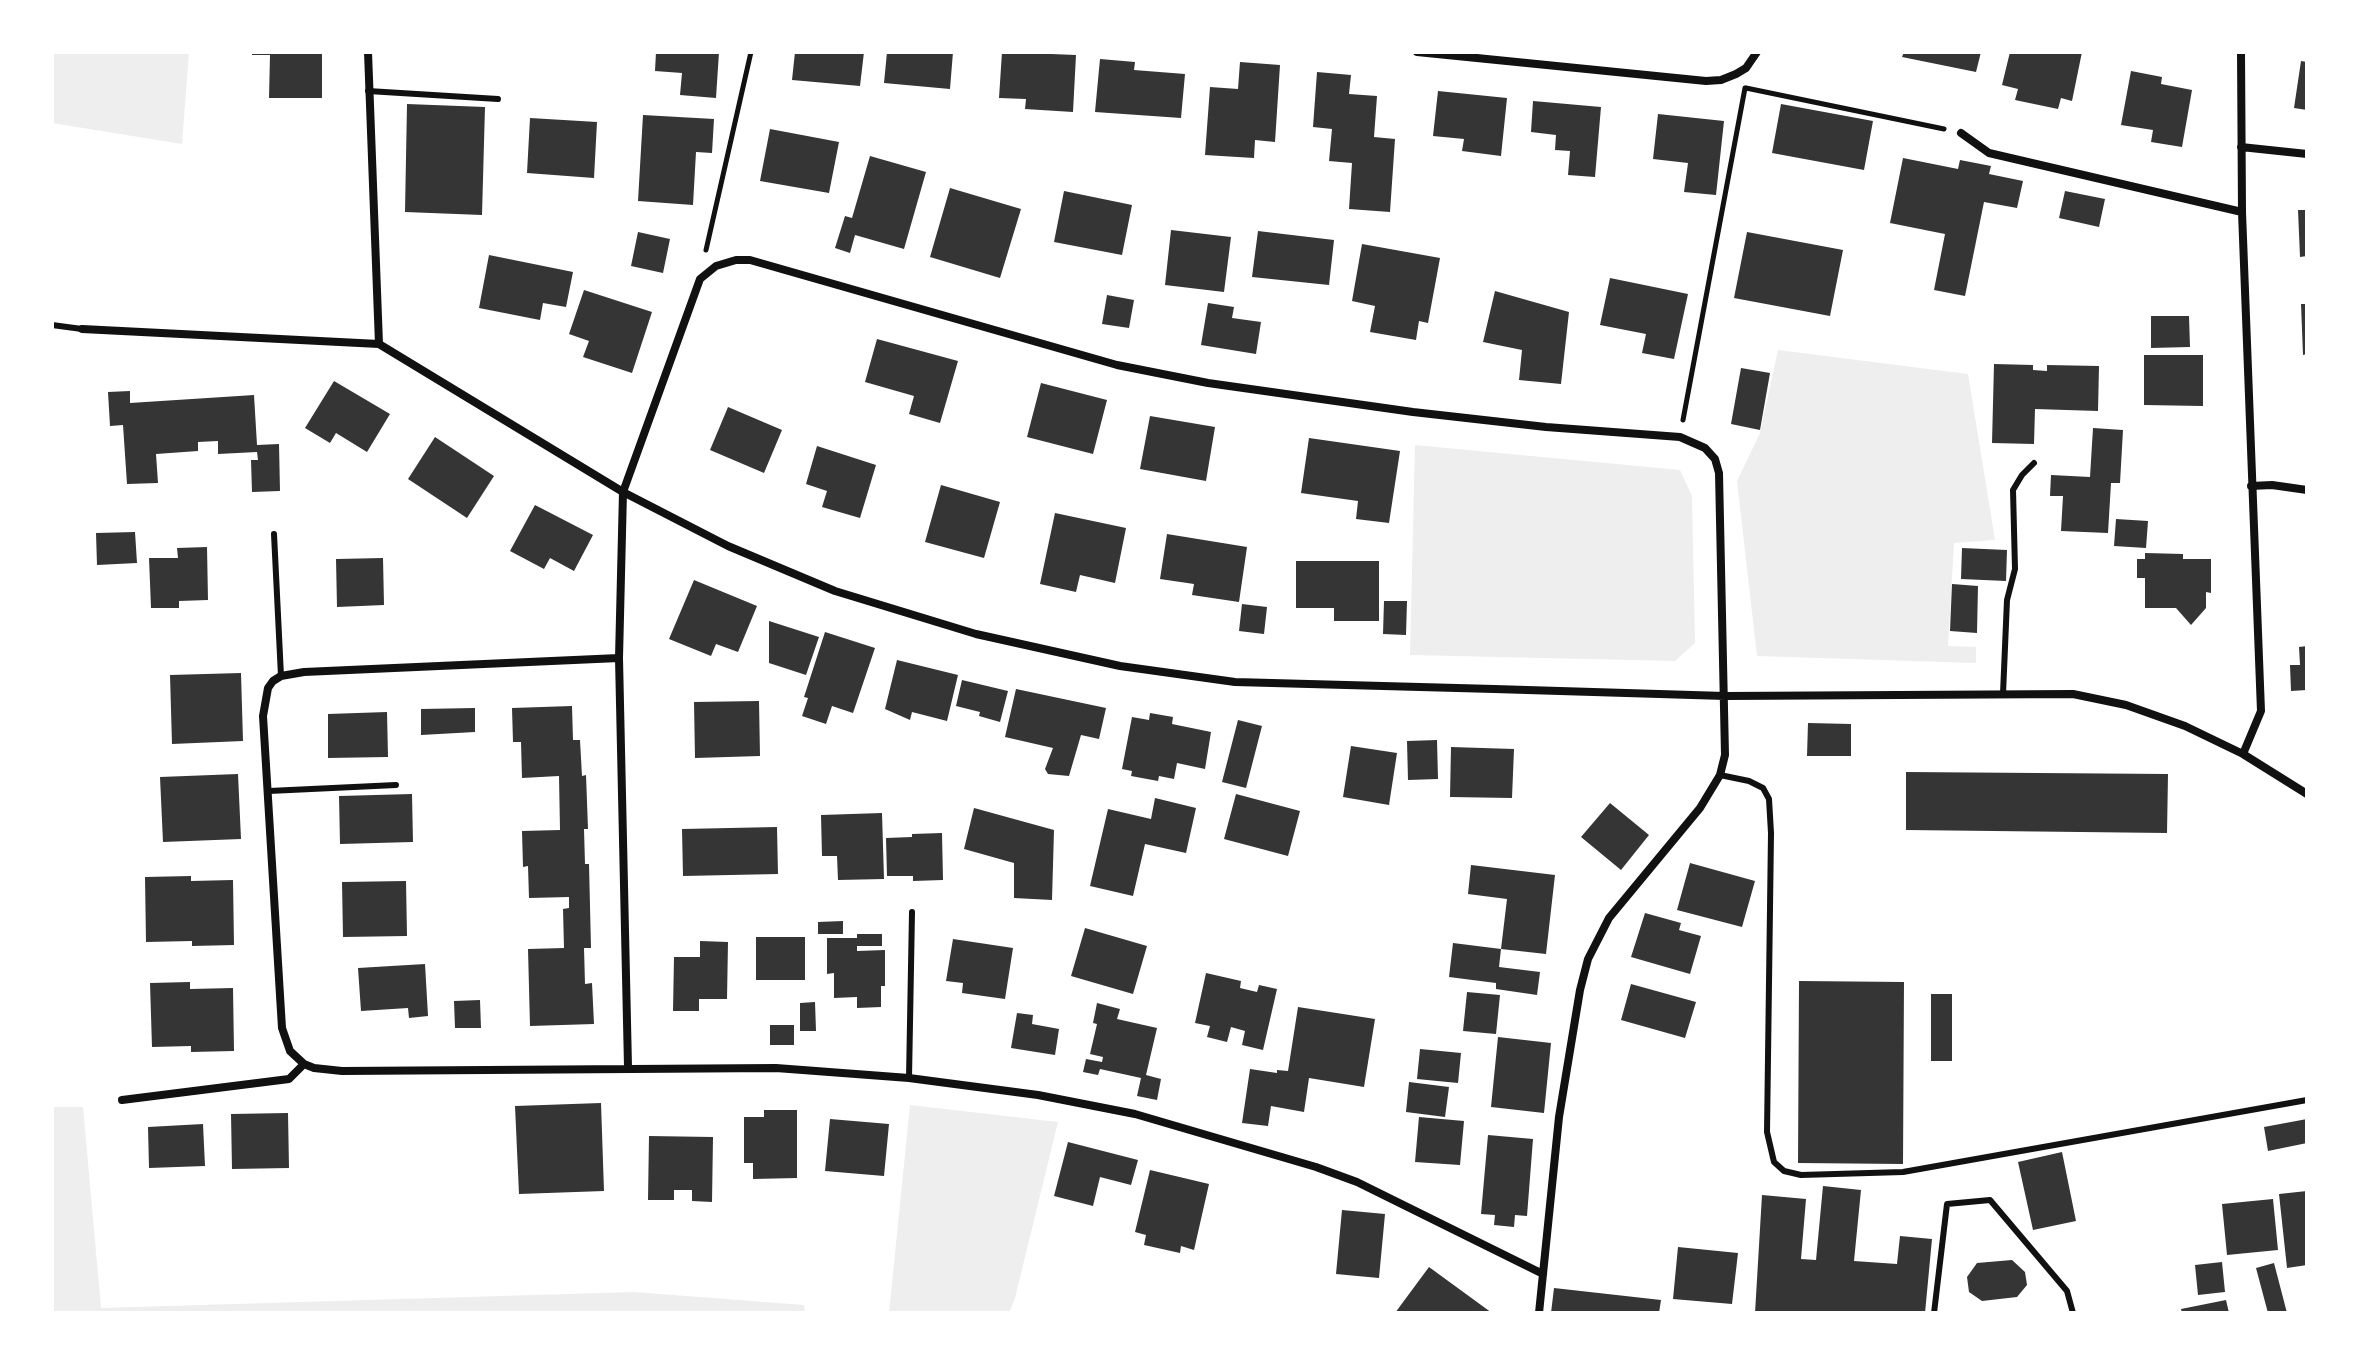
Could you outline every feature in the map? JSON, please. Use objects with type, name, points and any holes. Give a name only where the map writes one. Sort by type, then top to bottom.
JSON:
[{"type":"street","points":[[368,52],[379,344]]},
{"type":"street","points":[[1417,52],[1706,81],[1721,80],[1736,74],[1746,68],[1757,52]]},
{"type":"street","points":[[2241,52],[2242,212],[2261,711],[2243,754]]},
{"type":"street","points":[[1961,133],[1989,153],[2242,212]]},
{"type":"street","points":[[2241,147],[2307,154]]},
{"type":"street","points":[[628,1067],[619,658],[623,492],[700,279],[706,272],[726,262],[750,260],[1117,365],[1208,383],[1413,412],[1546,427],[1680,437],[1705,448],[1715,459],[1719,473],[1725,755],[1720,775],[1700,808],[1609,918],[1588,959],[1559,1117],[1539,1313]]},
{"type":"street","points":[[82,329],[379,344],[623,492],[728,546],[835,591],[976,634],[1120,666],[1235,682],[1725,696],[2073,694],[2126,705],[2185,726],[2243,754],[2307,794]]},
{"type":"street","points":[[2251,486],[2285,486],[2307,490]]},
{"type":"street","points":[[619,658],[304,672],[281,676],[273,681],[268,688],[263,716],[282,1028],[290,1051],[304,1064],[342,1071],[776,1068],[909,1078],[1038,1095],[1135,1114],[1316,1167],[1357,1182],[1543,1274]]},
{"type":"street","points":[[122,1100],[289,1079],[304,1064]]},
{"type":"lane","points":[[368,91],[498,99]]},
{"type":"lane","points":[[52,325],[82,329]]},
{"type":"lane","points":[[2003,694],[2007,600],[2015,569],[2013,490],[2034,463]]},
{"type":"lane","points":[[274,534],[281,676]]},
{"type":"lane","points":[[1720,775],[1749,781],[1763,788],[1769,799],[1767,1132],[1774,1162],[1784,1171],[1801,1175],[1903,1172],[2307,1100]]},
{"type":"lane","points":[[269,791],[396,785]]},
{"type":"lane","points":[[909,1078],[912,912]]},
{"type":"lane","points":[[1934,1313],[1947,1204],[1990,1200],[2067,1291],[2073,1313]]},
{"type":"path","points":[[700,279],[751,52]]},
{"type":"path","points":[[1680,437],[1745,88],[1736,74]]},
{"type":"path","points":[[1745,88],[1961,133]]},
{"type":"shaded area","points":[[52,52],[189,52],[182,144],[52,123]]},
{"type":"shaded area","points":[[1778,350],[1968,374],[1995,540],[1954,543],[1948,646],[1976,647],[1976,663],[1757,656],[1737,481],[1760,433]]},
{"type":"shaded area","points":[[1415,445],[1680,470],[1692,496],[1695,643],[1675,661],[1410,655]]},
{"type":"shaded area","points":[[910,1105],[1058,1122],[1009,1313],[889,1313]]},
{"type":"shaded area","points":[[52,1107],[83,1107],[101,1308],[634,1292],[804,1305],[805,1313],[52,1313]]},
{"type":"building","points":[[252,52],[322,52],[322,98],[269,98],[270,55],[252,55]]},
{"type":"building","points":[[656,52],[719,52],[716,98],[680,95],[682,73],[655,71]]},
{"type":"building","points":[[795,52],[864,52],[860,86],[792,80]]},
{"type":"building","points":[[887,52],[953,52],[950,89],[884,83]]},
{"type":"building","points":[[1002,52],[1076,55],[1073,112],[1025,109],[1026,99],[999,98]]},
{"type":"building","points":[[1904,52],[1981,52],[1976,72],[1902,57]]},
{"type":"building","points":[[2010,52],[2082,52],[2072,101],[2061,98],[2058,109],[2015,100],[2018,89],[2002,85]]},
{"type":"building","points":[[1100,59],[1135,62],[1134,70],[1185,74],[1181,118],[1095,112]]},
{"type":"building","points":[[2301,61],[2307,62],[2307,110],[2294,108]]},
{"type":"building","points":[[1240,62],[1280,65],[1275,142],[1255,140],[1254,158],[1205,155],[1210,87],[1238,89]]},
{"type":"building","points":[[2131,71],[2162,77],[2161,84],[2192,90],[2182,147],[2151,142],[2153,130],[2121,125]]},
{"type":"building","points":[[1317,72],[1351,75],[1349,94],[1377,96],[1374,137],[1395,139],[1390,212],[1349,209],[1352,163],[1329,161],[1332,129],[1313,127]]},
{"type":"building","points":[[1438,91],[1507,98],[1501,156],[1462,151],[1464,139],[1433,136]]},
{"type":"building","points":[[1533,101],[1601,107],[1595,177],[1568,175],[1570,151],[1555,150],[1556,135],[1531,132]]},
{"type":"building","points":[[407,104],[485,107],[482,215],[405,212]]},
{"type":"building","points":[[1781,104],[1873,121],[1864,170],[1772,153]]},
{"type":"building","points":[[1658,114],[1724,121],[1716,195],[1684,192],[1688,163],[1653,159]]},
{"type":"building","points":[[643,115],[714,119],[712,153],[696,152],[693,205],[638,201]]},
{"type":"building","points":[[530,118],[597,122],[594,178],[527,173]]},
{"type":"building","points":[[770,129],[839,142],[829,193],[760,181]]},
{"type":"building","points":[[870,156],[926,172],[904,249],[855,235],[850,253],[835,248],[845,216],[852,218]]},
{"type":"building","points":[[1903,158],[1958,169],[1960,160],[1991,166],[1989,174],[2023,181],[2017,208],[1984,202],[1965,296],[1934,290],[1945,234],[1890,223]]},
{"type":"building","points":[[950,188],[1021,209],[1000,278],[930,257]]},
{"type":"building","points":[[1064,191],[1132,205],[1122,255],[1054,242]]},
{"type":"building","points":[[2065,191],[2105,199],[2099,227],[2059,218]]},
{"type":"building","points":[[2298,210],[2307,210],[2307,256],[2300,257]]},
{"type":"building","points":[[1171,230],[1231,237],[1224,292],[1165,285]]},
{"type":"building","points":[[1258,231],[1334,240],[1329,285],[1252,277]]},
{"type":"building","points":[[638,232],[670,239],[663,273],[631,266]]},
{"type":"building","points":[[1747,232],[1843,250],[1830,316],[1734,298]]},
{"type":"building","points":[[1362,244],[1440,258],[1428,323],[1419,321],[1416,340],[1370,332],[1375,306],[1352,301]]},
{"type":"building","points":[[489,255],[573,272],[566,307],[543,303],[540,320],[479,308]]},
{"type":"building","points":[[1610,278],[1688,294],[1674,359],[1642,353],[1646,334],[1600,325]]},
{"type":"building","points":[[584,290],[652,312],[632,373],[583,357],[589,341],[569,334]]},
{"type":"building","points":[[1495,291],[1569,312],[1561,384],[1519,380],[1522,350],[1483,342]]},
{"type":"building","points":[[1107,295],[1134,300],[1129,328],[1102,324]]},
{"type":"building","points":[[1208,303],[1234,307],[1232,318],[1261,322],[1256,354],[1201,345]]},
{"type":"building","points":[[2301,304],[2307,304],[2307,354],[2303,355]]},
{"type":"building","points":[[2151,316],[2189,316],[2190,347],[2151,348]]},
{"type":"building","points":[[877,339],[958,361],[940,423],[909,414],[914,396],[865,382]]},
{"type":"building","points":[[2144,355],[2203,355],[2203,406],[2144,405]]},
{"type":"building","points":[[1994,364],[2033,365],[2033,370],[2047,371],[2047,365],[2099,366],[2098,411],[2035,409],[2034,444],[1992,443]]},
{"type":"building","points":[[1741,368],[1770,373],[1760,430],[1731,424]]},
{"type":"building","points":[[334,381],[390,414],[367,452],[336,433],[330,443],[305,428]]},
{"type":"building","points":[[1041,383],[1107,400],[1093,454],[1027,437]]},
{"type":"building","points":[[130,391],[130,403],[254,395],[257,445],[279,444],[280,491],[252,492],[251,460],[258,460],[257,452],[218,454],[218,441],[198,442],[198,451],[156,454],[158,483],[127,484],[123,425],[110,426],[108,392]]},
{"type":"building","points":[[728,407],[782,430],[764,473],[710,450]]},
{"type":"building","points":[[1150,416],[1215,427],[1206,481],[1140,469]]},
{"type":"building","points":[[2093,428],[2123,430],[2120,483],[2111,483],[2108,533],[2061,531],[2063,496],[2050,496],[2051,475],[2090,477]]},
{"type":"building","points":[[435,437],[494,476],[467,518],[408,479]]},
{"type":"building","points":[[1309,438],[1400,451],[1389,523],[1356,519],[1358,501],[1301,493]]},
{"type":"building","points":[[817,446],[876,465],[860,518],[822,507],[827,491],[806,484]]},
{"type":"building","points":[[941,485],[1000,502],[984,558],[925,542]]},
{"type":"building","points":[[535,505],[593,535],[574,571],[550,558],[544,569],[510,551]]},
{"type":"building","points":[[1055,513],[1126,528],[1115,583],[1080,575],[1076,592],[1040,584]]},
{"type":"building","points":[[2116,519],[2148,521],[2146,548],[2114,546]]},
{"type":"building","points":[[135,532],[137,563],[97,565],[96,533]]},
{"type":"building","points":[[1167,534],[1247,547],[1239,602],[1192,595],[1194,584],[1160,579]]},
{"type":"building","points":[[207,547],[208,600],[179,601],[179,608],[151,608],[149,558],[178,558],[177,548]]},
{"type":"building","points":[[1962,548],[2007,550],[2006,581],[1961,579]]},
{"type":"building","points":[[2145,553],[2183,554],[2183,559],[2211,559],[2211,593],[2206,592],[2206,608],[2191,625],[2176,608],[2145,608],[2145,578],[2137,578],[2137,559],[2145,559]]},
{"type":"building","points":[[383,558],[384,605],[337,607],[336,559]]},
{"type":"building","points":[[1296,561],[1379,561],[1379,621],[1334,621],[1334,608],[1296,608]]},
{"type":"building","points":[[694,580],[757,606],[738,652],[716,644],[711,656],[669,639]]},
{"type":"building","points":[[1952,584],[1978,586],[1977,633],[1950,631]]},
{"type":"building","points":[[1384,601],[1407,601],[1406,635],[1383,634]]},
{"type":"building","points":[[1242,604],[1267,607],[1264,634],[1239,631]]},
{"type":"building","points":[[769,621],[819,637],[806,675],[769,663]]},
{"type":"building","points":[[825,632],[875,648],[853,713],[832,706],[826,724],[802,716],[808,698],[804,697]]},
{"type":"building","points":[[2307,646],[2307,690],[2291,691],[2290,665],[2300,665],[2299,647]]},
{"type":"building","points":[[897,660],[958,675],[947,721],[912,712],[910,720],[885,709]]},
{"type":"building","points":[[241,673],[243,741],[172,744],[170,675]]},
{"type":"building","points":[[962,680],[1008,691],[1000,722],[979,716],[980,712],[956,706]]},
{"type":"building","points":[[1016,689],[1106,708],[1099,739],[1081,735],[1069,776],[1048,774],[1045,769],[1053,748],[1005,737]]},
{"type":"building","points":[[759,701],[760,756],[695,758],[694,702]]},
{"type":"building","points":[[572,706],[573,740],[580,740],[582,776],[586,775],[588,829],[584,829],[585,864],[589,864],[591,948],[584,948],[585,984],[592,983],[594,1024],[530,1026],[528,949],[564,948],[563,909],[569,908],[569,897],[529,898],[528,866],[523,867],[522,831],[560,830],[559,776],[522,778],[521,742],[513,742],[512,708]]},
{"type":"building","points":[[475,708],[475,732],[421,735],[421,709]]},
{"type":"building","points":[[387,712],[388,757],[328,758],[328,714]]},
{"type":"building","points":[[1150,713],[1173,717],[1172,724],[1211,732],[1205,769],[1177,763],[1174,779],[1159,776],[1158,781],[1131,776],[1132,771],[1122,769],[1132,717],[1149,720]]},
{"type":"building","points":[[1238,720],[1262,726],[1246,788],[1222,782]]},
{"type":"building","points":[[1808,723],[1851,724],[1851,756],[1807,756]]},
{"type":"building","points":[[1437,740],[1438,779],[1408,780],[1407,741]]},
{"type":"building","points":[[1351,746],[1397,753],[1389,805],[1343,797]]},
{"type":"building","points":[[1451,747],[1514,749],[1512,798],[1450,797]]},
{"type":"building","points":[[1906,772],[2168,774],[2167,833],[1906,830]]},
{"type":"building","points":[[238,774],[241,839],[163,842],[160,777]]},
{"type":"building","points":[[412,794],[413,842],[340,844],[339,796]]},
{"type":"building","points":[[1236,794],[1300,811],[1288,856],[1224,839]]},
{"type":"building","points":[[1155,798],[1196,808],[1186,853],[1145,844],[1133,896],[1090,886],[1108,809],[1151,819]]},
{"type":"building","points":[[1610,803],[1649,835],[1621,870],[1581,837]]},
{"type":"building","points":[[974,808],[1054,830],[1052,900],[1014,898],[1014,863],[964,849]]},
{"type":"building","points":[[882,813],[884,879],[838,880],[837,856],[822,856],[821,815]]},
{"type":"building","points":[[777,827],[778,874],[683,876],[682,829]]},
{"type":"building","points":[[942,833],[943,880],[913,881],[913,876],[887,876],[886,838]]},
{"type":"building","points":[[1690,863],[1755,881],[1742,927],[1677,910]]},
{"type":"building","points":[[1471,865],[1555,875],[1546,954],[1501,949],[1507,899],[1468,894]]},
{"type":"building","points":[[191,876],[191,881],[233,880],[234,945],[192,946],[192,941],[146,942],[145,877]]},
{"type":"building","points":[[406,881],[407,936],[343,937],[342,882]]},
{"type":"building","points":[[1645,913],[1681,923],[1679,930],[1701,936],[1690,974],[1631,957]]},
{"type":"building","points":[[843,921],[843,934],[818,934],[818,922]]},
{"type":"building","points":[[1085,928],[1147,946],[1133,994],[1071,976]]},
{"type":"building","points":[[857,934],[882,934],[882,946],[857,946],[857,951],[885,950],[885,986],[881,986],[881,1007],[857,1008],[857,997],[834,998],[834,973],[827,974],[827,938],[857,938]]},
{"type":"building","points":[[756,937],[805,937],[805,980],[756,980]]},
{"type":"building","points":[[953,939],[1013,948],[1005,999],[962,993],[963,983],[946,981]]},
{"type":"building","points":[[700,941],[728,942],[727,999],[699,999],[699,1011],[673,1011],[674,957],[700,957]]},
{"type":"building","points":[[1453,943],[1501,949],[1499,967],[1540,972],[1537,995],[1496,989],[1496,983],[1449,977]]},
{"type":"building","points":[[425,964],[428,1016],[409,1018],[408,1008],[361,1011],[358,968]]},
{"type":"building","points":[[1206,973],[1241,981],[1240,988],[1257,992],[1259,985],[1277,989],[1263,1050],[1242,1045],[1245,1031],[1231,1027],[1227,1042],[1207,1037],[1210,1026],[1195,1023]]},
{"type":"building","points":[[1799,981],[1904,982],[1903,1164],[1798,1163]]},
{"type":"building","points":[[190,982],[190,989],[233,988],[234,1051],[191,1052],[191,1046],[152,1047],[150,983]]},
{"type":"building","points":[[1631,984],[1696,1002],[1685,1038],[1621,1020]]},
{"type":"building","points":[[1467,992],[1500,995],[1496,1034],[1463,1031]]},
{"type":"building","points":[[1931,994],[1952,994],[1952,1061],[1931,1061]]},
{"type":"building","points":[[480,1000],[481,1028],[455,1028],[454,1001]]},
{"type":"building","points":[[815,1002],[816,1031],[800,1031],[800,1003]]},
{"type":"building","points":[[1097,1003],[1120,1009],[1117,1019],[1157,1028],[1146,1075],[1161,1079],[1157,1100],[1137,1096],[1141,1078],[1100,1069],[1098,1075],[1083,1072],[1086,1059],[1102,1062],[1103,1057],[1090,1054],[1097,1024],[1093,1023]]},
{"type":"building","points":[[1298,1007],[1375,1019],[1364,1087],[1309,1078],[1304,1112],[1271,1106],[1268,1126],[1242,1123],[1250,1069],[1277,1073],[1277,1070],[1288,1071]]},
{"type":"building","points":[[1017,1013],[1033,1015],[1032,1024],[1059,1029],[1055,1055],[1011,1048]]},
{"type":"building","points":[[770,1025],[794,1025],[794,1045],[770,1045]]},
{"type":"building","points":[[1498,1037],[1551,1043],[1544,1113],[1491,1107]]},
{"type":"building","points":[[1420,1049],[1461,1053],[1458,1083],[1417,1079]]},
{"type":"building","points":[[1409,1082],[1449,1087],[1445,1117],[1406,1112]]},
{"type":"building","points":[[601,1103],[604,1191],[519,1194],[515,1106]]},
{"type":"building","points":[[764,1110],[797,1110],[797,1178],[753,1179],[753,1163],[744,1163],[744,1117],[764,1117]]},
{"type":"building","points":[[288,1113],[289,1168],[232,1169],[231,1114]]},
{"type":"building","points":[[1419,1117],[1464,1121],[1460,1165],[1415,1162]]},
{"type":"building","points":[[830,1119],[889,1124],[884,1176],[825,1171]]},
{"type":"building","points":[[2307,1119],[2307,1143],[2268,1151],[2264,1127]]},
{"type":"building","points":[[203,1124],[205,1166],[149,1168],[148,1127]]},
{"type":"building","points":[[1488,1135],[1533,1139],[1527,1216],[1515,1215],[1514,1227],[1494,1225],[1495,1215],[1481,1214]]},
{"type":"building","points":[[649,1136],[713,1137],[712,1202],[692,1201],[692,1190],[674,1190],[674,1200],[648,1200]]},
{"type":"building","points":[[1068,1142],[1138,1160],[1131,1185],[1100,1177],[1093,1206],[1054,1196]]},
{"type":"building","points":[[2062,1152],[2076,1221],[2033,1230],[2018,1162]]},
{"type":"building","points":[[1150,1170],[1209,1184],[1194,1250],[1181,1246],[1180,1253],[1144,1245],[1146,1235],[1135,1232]]},
{"type":"building","points":[[1823,1186],[1861,1190],[1854,1261],[1897,1264],[1900,1236],[1932,1239],[1925,1313],[1755,1313],[1762,1195],[1806,1199],[1801,1259],[1816,1260]]},
{"type":"building","points":[[2307,1191],[2307,1265],[2287,1268],[2279,1194]]},
{"type":"building","points":[[2273,1199],[2278,1250],[2227,1255],[2222,1204]]},
{"type":"building","points":[[1342,1210],[1385,1214],[1379,1278],[1336,1274]]},
{"type":"building","points":[[1678,1247],[1738,1253],[1732,1304],[1673,1299]]},
{"type":"building","points":[[2012,1260],[2025,1272],[2027,1285],[2017,1297],[1982,1301],[1969,1292],[1967,1277],[1977,1263]]},
{"type":"building","points":[[2222,1262],[2225,1292],[2198,1295],[2195,1265]]},
{"type":"building","points":[[2274,1263],[2287,1313],[2268,1313],[2256,1268]]},
{"type":"building","points":[[1429,1267],[1492,1313],[1395,1313]]},
{"type":"building","points":[[1554,1288],[1661,1300],[1659,1313],[1551,1313]]},
{"type":"building","points":[[2226,1300],[2229,1313],[2182,1313],[2181,1309]]}]
